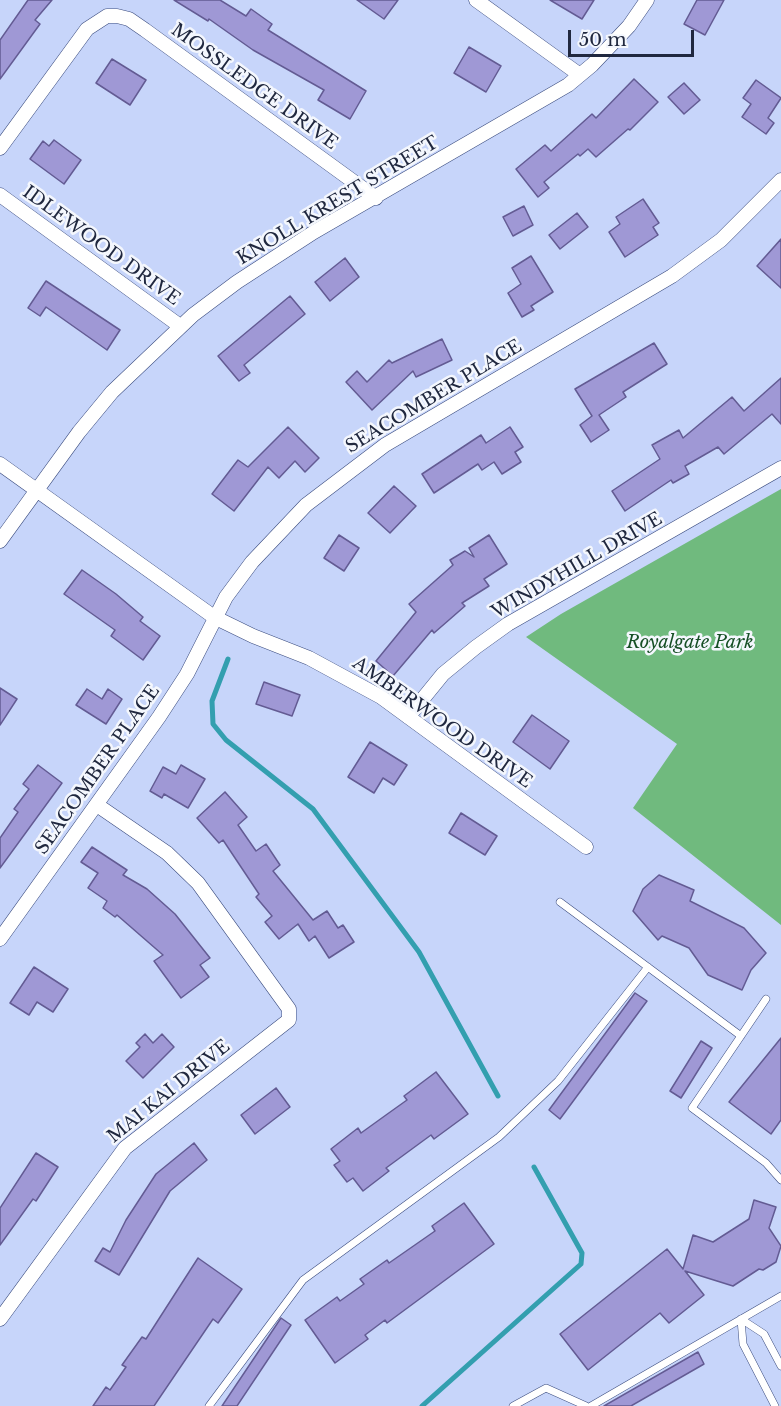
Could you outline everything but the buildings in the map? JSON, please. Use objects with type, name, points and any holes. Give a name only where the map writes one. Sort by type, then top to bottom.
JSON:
[{"type":"street","points":[[476,0],[580,75]]},
{"type":"street","name":"KNOLL KREST STREET","points":[[0,541],[36,490],[112,392],[180,326],[237,282],[314,232],[554,95],[580,75],[629,26],[647,0]]},
{"type":"street","name":"MOSSLEDGE DRIVE","points":[[0,148],[87,29],[107,16],[129,20],[145,30],[376,198]]},
{"type":"street","name":"SEACOMBER PLACE","points":[[0,939],[97,805],[187,674],[214,617],[252,562],[274,536],[306,505],[354,466],[385,445],[672,276],[721,240],[781,180]]},
{"type":"street","name":"IDLEWOOD DRIVE","points":[[0,195],[180,326]]},
{"type":"street","name":"AMBERWOOD DRIVE","points":[[0,464],[214,617],[346,676],[408,717],[586,847]]},
{"type":"street","name":"WINDYHILL DRIVE","points":[[408,717],[443,674],[508,624],[781,468]]},
{"type":"street","name":"MAI KAI DRIVE","points":[[0,1319],[111,1164],[125,1148],[289,1020],[289,1009],[198,883],[167,853],[97,805]]},
{"type":"lane","points":[[560,902],[741,1035]]},
{"type":"lane","points":[[209,1406],[303,1280],[499,1137],[558,1081],[648,967]]},
{"type":"lane","points":[[766,999],[692,1108],[766,1163],[780,1178]]},
{"type":"lane","points":[[513,1406],[546,1388],[589,1406],[781,1296]]},
{"type":"lane","points":[[741,1319],[764,1334],[781,1366]]},
{"type":"lane","points":[[741,1319],[743,1344],[776,1406]]},
{"type":"green space","name":"Royalgate Park","points":[[781,489],[781,925],[633,808],[677,744],[526,637],[561,614]]},
{"type":"waterway","points":[[228,659],[212,701],[213,724],[226,740],[313,809],[419,952],[498,1096]]},
{"type":"waterway","points":[[422,1406],[581,1264],[582,1253],[534,1167]]}]
